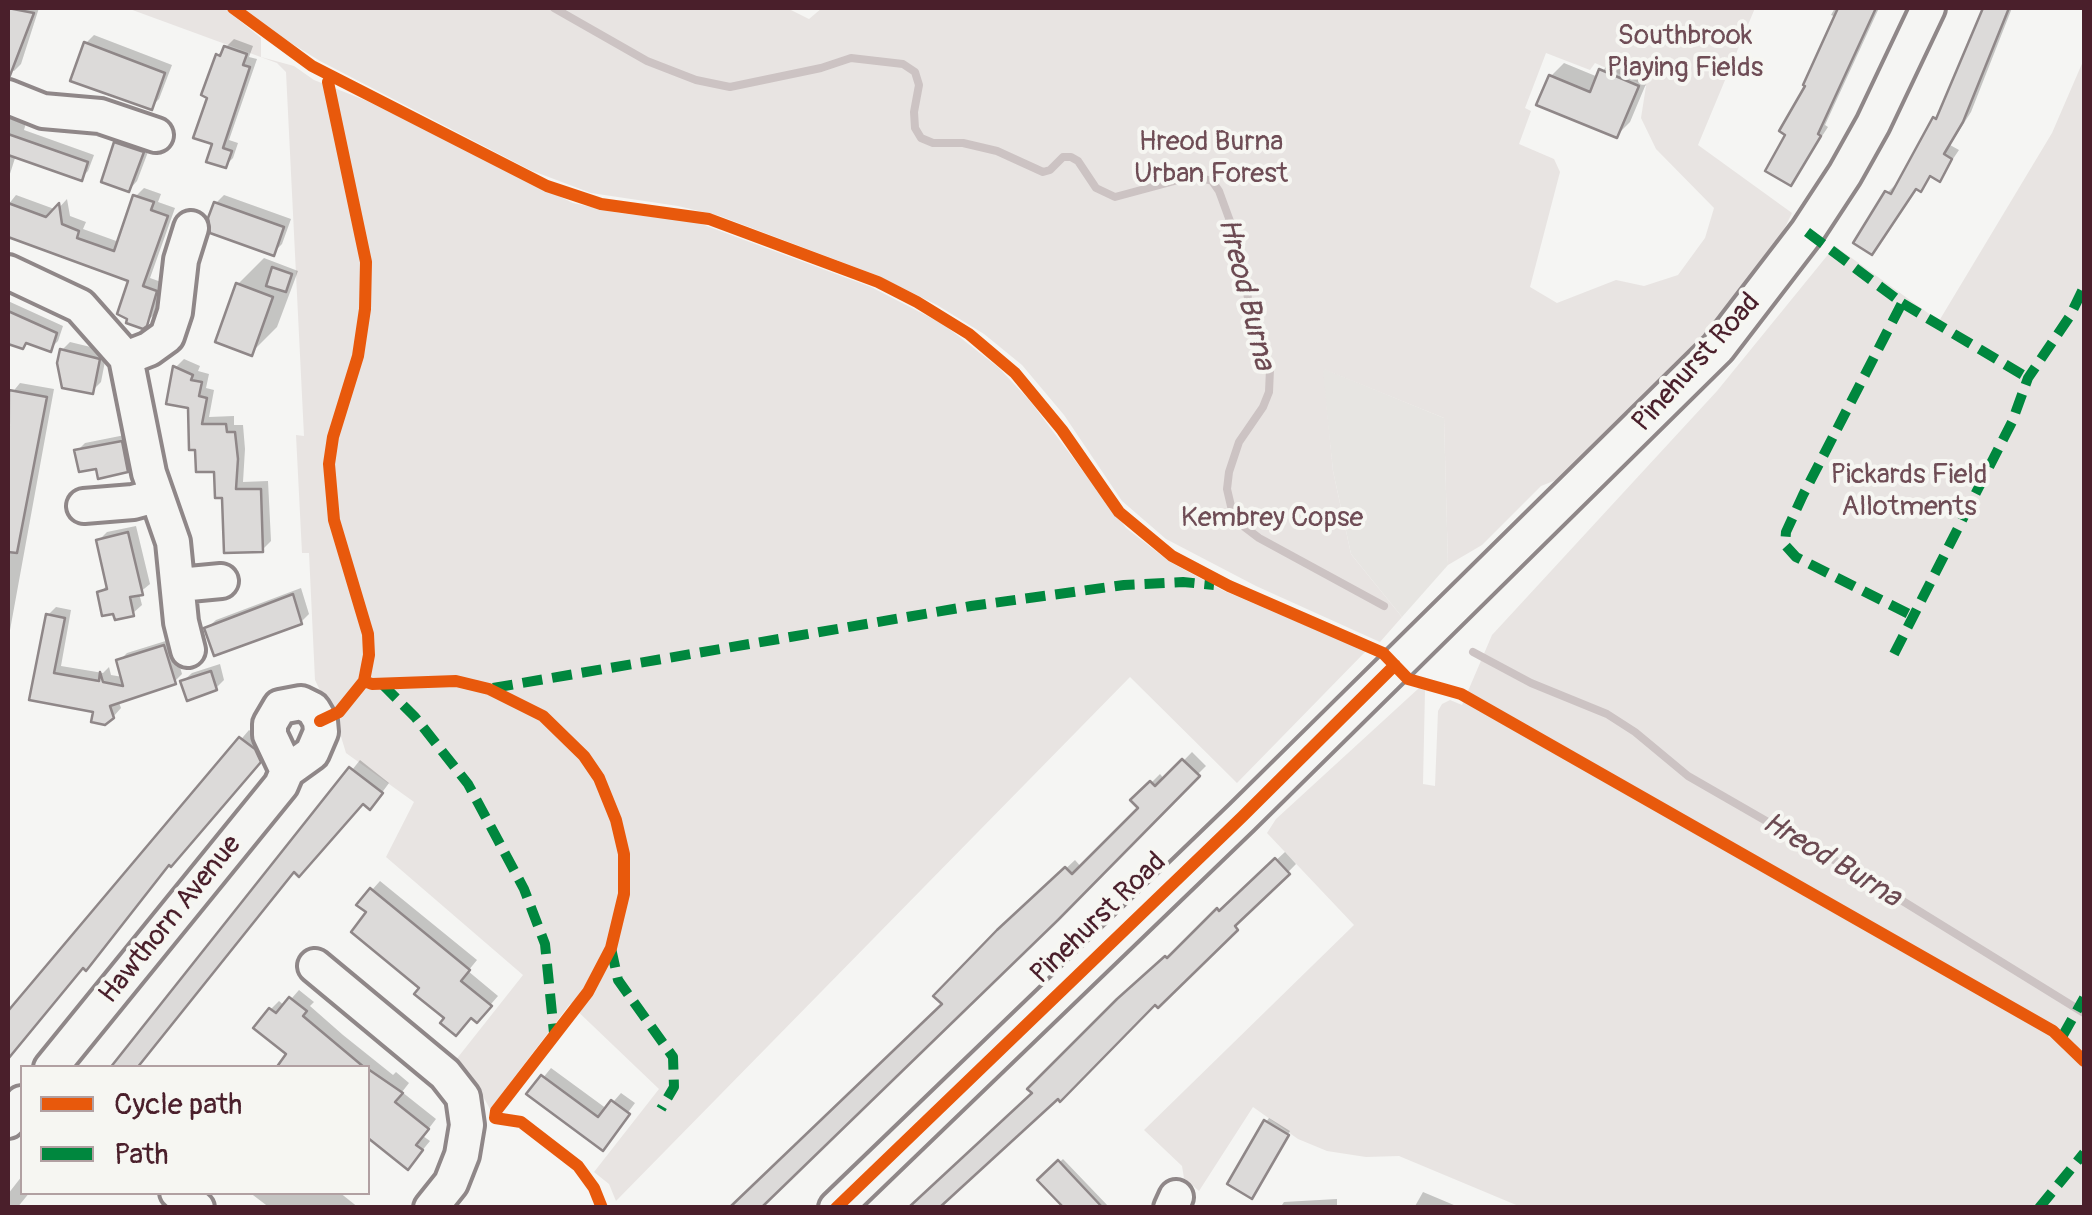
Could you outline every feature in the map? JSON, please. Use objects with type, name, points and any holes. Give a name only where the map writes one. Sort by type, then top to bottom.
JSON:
[{"type":"street","name":"Pinehurst Road","points":[[836,1208],[1242,817],[1718,348],[1796,247],[1845,174],[1928,8]]},
{"type":"street","points":[[8,97],[43,112],[100,116],[156,135]]},
{"type":"street","points":[[126,358],[150,350],[168,336],[195,265],[191,228]]},
{"type":"street","points":[[8,272],[80,306],[126,358],[155,496],[170,534],[188,650]]},
{"type":"street","points":[[84,506],[155,496]]},
{"type":"street","points":[[179,585],[221,580]]},
{"type":"street","name":"Hawthorn Avenue","points":[[53,1065],[281,785],[287,771]]},
{"type":"street","points":[[316,966],[445,1074],[463,1096],[468,1125],[462,1156],[451,1183],[431,1208]]},
{"type":"shaded area","points":[[1322,368],[1444,418],[1448,565],[1402,617],[1351,554],[1333,471]]},
{"type":"green space","points":[[127,8],[224,8],[261,38],[261,57],[294,66],[314,80],[367,101],[573,203],[696,222],[871,287],[943,324],[999,368],[1030,401],[1126,528],[1170,562],[1222,590],[1366,651],[1237,783],[1130,677],[616,1201],[609,1184],[594,1172],[659,1089],[570,1004],[490,1109],[474,1080],[455,1061],[523,975],[386,857],[414,802],[346,753],[315,680],[309,553],[302,553],[296,435],[304,436],[286,72],[277,63]]},
{"type":"green space","points":[[241,8],[787,8],[809,19],[822,8],[1755,8],[1698,145],[1792,213],[1760,279],[1584,469],[1541,486],[1482,545],[1448,565],[1444,418],[1323,369],[1333,471],[1351,554],[1402,617],[1380,642],[1256,586],[1166,539],[1122,501],[1064,415],[1022,365],[984,334],[937,305],[876,275],[720,216],[591,193],[530,170],[320,61]],"holes":[[[1546,53],[1590,70],[1595,63],[1646,86],[1641,118],[1656,149],[1714,208],[1705,238],[1678,275],[1644,286],[1616,280],[1557,303],[1530,287],[1560,172],[1554,159],[1519,144],[1531,111],[1525,108]]]},
{"type":"green space","name":"Pickards Field Allotments","points":[[2084,59],[2084,1207],[1521,1207],[1399,1156],[1366,1157],[1327,1151],[1298,1139],[1253,1107],[1199,1191],[1184,1178],[1182,1166],[1144,1130],[1354,925],[1267,833],[1276,819],[1419,688],[1425,690],[1423,784],[1435,786],[1438,711],[1450,700],[1462,705],[1492,635],[1717,391],[1835,246],[1939,321],[2052,133]]},
{"type":"building","points":[[8,8],[34,13],[9,78],[8,77]]},
{"type":"building","points":[[1838,8],[1876,8],[1818,134],[1821,136],[1791,186],[1765,171],[1785,135],[1779,131],[1805,86]]},
{"type":"building","points":[[1983,8],[2009,8],[1963,122],[1944,154],[1952,159],[1940,182],[1930,176],[1921,192],[1916,189],[1872,255],[1853,243],[1885,191],[1891,194],[1933,117],[1936,119]]},
{"type":"building","points":[[84,42],[165,73],[152,110],[70,81]]},
{"type":"building","points":[[224,46],[247,54],[243,65],[250,67],[223,148],[232,151],[226,168],[206,162],[212,144],[193,138],[207,98],[201,95],[216,54],[220,56]]},
{"type":"building","points":[[1599,69],[1639,86],[1617,138],[1536,105],[1549,75],[1590,92]]},
{"type":"building","points":[[8,134],[88,162],[82,181],[8,155]]},
{"type":"building","points":[[114,142],[144,152],[129,192],[101,182]]},
{"type":"building","points":[[133,195],[154,202],[151,210],[168,216],[143,286],[157,291],[143,329],[126,323],[127,319],[117,314],[128,281],[8,237],[8,203],[46,217],[59,203],[62,224],[79,231],[77,238],[114,251]]},
{"type":"building","points":[[214,202],[284,227],[274,256],[210,233],[208,218]]},
{"type":"building","points":[[272,267],[292,274],[286,292],[266,286]]},
{"type":"building","points":[[236,283],[273,297],[252,356],[215,342]]},
{"type":"building","points":[[8,311],[57,333],[51,352],[26,343],[23,349],[8,344]]},
{"type":"building","points":[[60,349],[100,359],[93,394],[62,388],[57,363]]},
{"type":"building","points":[[173,366],[193,375],[191,380],[202,382],[199,396],[207,398],[202,424],[226,424],[227,432],[235,432],[236,489],[261,489],[263,552],[224,553],[222,498],[215,498],[214,472],[196,472],[195,450],[189,450],[188,408],[166,404]]},
{"type":"building","points":[[9,390],[47,397],[17,553],[8,552]]},
{"type":"building","points":[[122,441],[128,472],[98,479],[96,469],[79,472],[74,450]]},
{"type":"building","points":[[128,532],[143,595],[130,597],[134,616],[115,620],[113,614],[102,616],[97,592],[107,589],[96,540]]},
{"type":"building","points":[[293,594],[302,624],[214,656],[204,628]]},
{"type":"building","points":[[46,614],[65,618],[54,673],[99,681],[100,672],[103,682],[123,686],[116,660],[164,645],[176,684],[110,706],[114,718],[105,725],[91,722],[93,712],[29,700]]},
{"type":"building","points":[[211,671],[217,690],[187,701],[180,681]]},
{"type":"building","points":[[239,737],[255,749],[261,762],[169,865],[86,971],[83,968],[8,1059],[8,1011]]},
{"type":"building","points":[[1182,759],[1200,776],[1058,920],[761,1208],[729,1208],[942,1004],[933,996],[997,930],[1065,867],[1072,874],[1138,808],[1130,800],[1150,781],[1155,786]]},
{"type":"building","points":[[349,767],[383,793],[370,810],[363,804],[299,877],[294,872],[139,1065],[112,1065]]},
{"type":"building","points":[[1275,858],[1290,874],[1235,926],[1238,930],[1158,1008],[1155,1005],[1060,1102],[1058,1099],[939,1208],[908,1208],[1032,1093],[1027,1089],[1117,999]]},
{"type":"building","points":[[370,888],[470,970],[461,981],[492,1006],[477,1023],[471,1018],[456,1036],[440,1023],[444,1018],[414,994],[419,988],[351,932],[366,912],[356,905]]},
{"type":"building","points":[[289,997],[307,1011],[303,1016],[361,1065],[278,1065],[286,1054],[253,1028],[269,1008],[276,1013]]},
{"type":"building","points":[[370,1070],[403,1093],[395,1102],[429,1129],[416,1145],[423,1150],[408,1170],[370,1140]]},
{"type":"building","points":[[541,1075],[598,1117],[611,1100],[630,1114],[603,1151],[526,1094]]},
{"type":"building","points":[[1264,1120],[1289,1135],[1252,1199],[1227,1184]]},
{"type":"building","points":[[1058,1160],[1103,1208],[1064,1208],[1037,1180]]},
{"type":"waterway","name":"Hreod Burna","points":[[554,8],[647,61],[696,80],[730,87],[851,58],[903,64],[915,72],[919,85],[914,112],[915,128],[921,138],[997,151],[1043,172],[1063,157],[1071,157],[1096,188],[1115,197],[1193,176],[1212,181],[1234,232],[1255,331],[1270,369],[1269,392],[1239,442],[1229,472],[1227,489],[1234,519],[1259,538],[1384,606]]},
{"type":"waterway","name":"Hreod Burna","points":[[1473,652],[1531,683],[1607,714],[1688,776],[1867,879],[2084,1013]]},
{"type":"marked path","points":[[1807,232],[1902,303],[1803,495],[1786,532],[1785,545],[1796,557],[1913,616]]},
{"type":"marked path","points":[[1894,654],[2012,422],[2028,378],[2070,316],[2084,287]]},
{"type":"marked path","points":[[1902,303],[2028,378]]},
{"type":"marked path","points":[[493,688],[971,606],[1124,585],[1214,585]]},
{"type":"marked path","points":[[382,684],[415,717],[468,784],[524,889],[545,944],[554,1033]]},
{"type":"marked path","points":[[611,948],[618,980],[673,1057],[674,1087],[661,1109]]},
{"type":"marked path","points":[[2062,1037],[2084,998]]},
{"type":"marked path","points":[[2039,1208],[2084,1153]]},
{"type":"cycle path","points":[[233,8],[312,66],[547,186],[601,204],[709,219],[878,282],[917,302],[969,334],[1015,373],[1062,430],[1119,512],[1172,556],[1229,586],[1383,653],[1408,679],[1461,694],[2053,1031],[2084,1061]]},
{"type":"cycle path","points":[[331,76],[328,82],[366,262],[358,356],[333,437],[329,464],[334,520],[368,634],[364,681]]},
{"type":"cycle path","points":[[836,1208],[1395,665]]},
{"type":"cycle path","points":[[320,721],[339,712],[364,681],[456,681],[489,689],[543,716],[584,756],[599,778],[616,820],[624,854],[624,894],[611,948],[588,992],[496,1111],[495,1118],[521,1122],[578,1166],[602,1208]]},
{"type":"park label","name":"Southbrook Playing Fields","points":[[1685,53]]},
{"type":"park label","name":"Hreod Burna Urban Forest","points":[[1211,159]]},
{"type":"park label","name":"Kembrey Copse","points":[[1272,519]]}]
